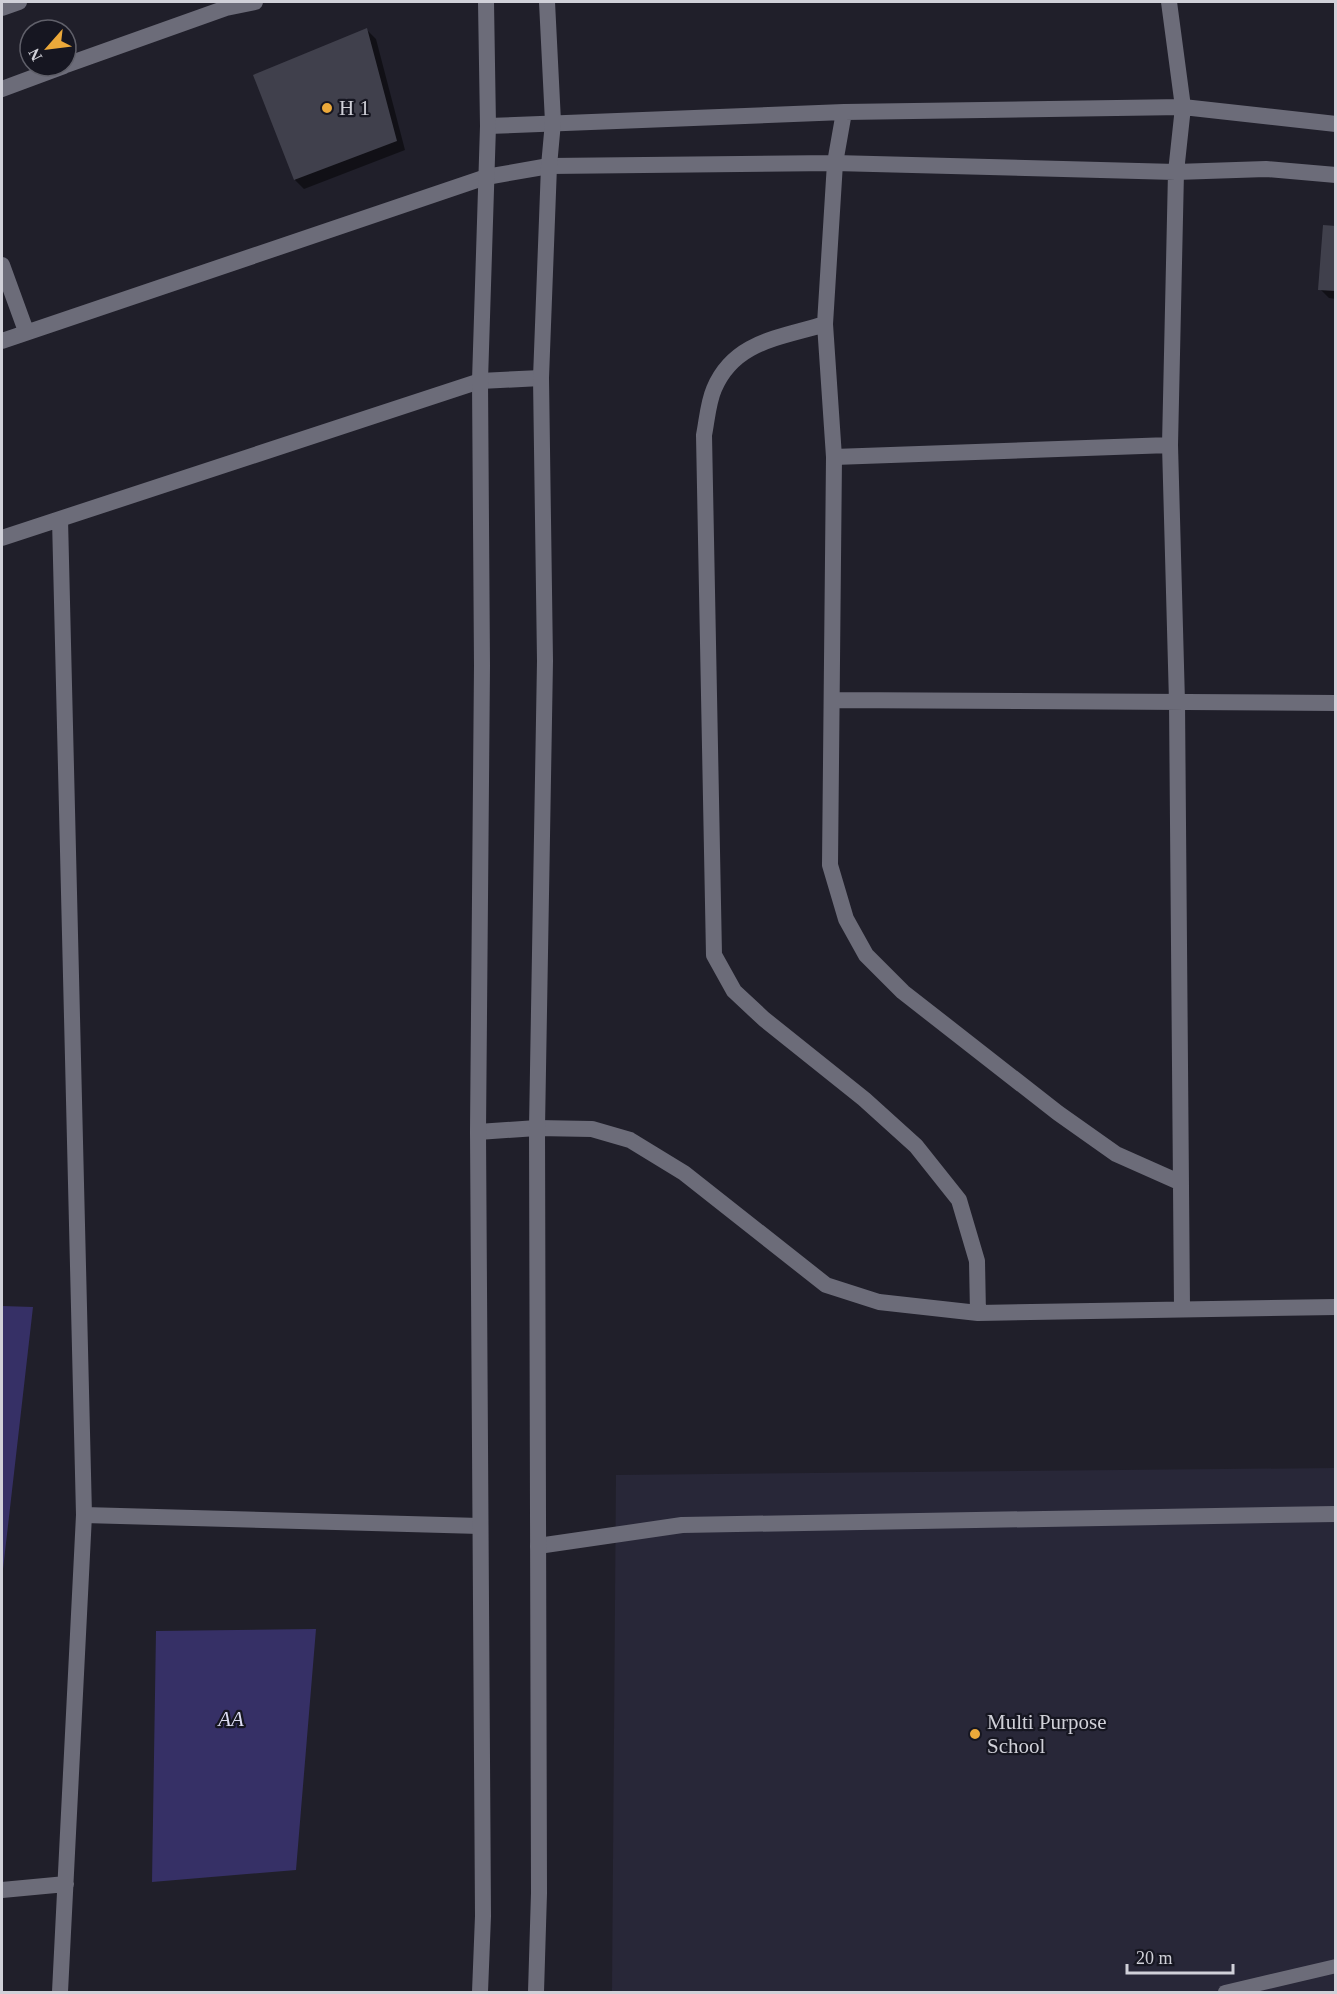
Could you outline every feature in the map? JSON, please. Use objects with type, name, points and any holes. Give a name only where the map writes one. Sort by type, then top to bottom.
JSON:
[{"type":"street","points":[[2,8],[19,2]]},
{"type":"street","points":[[78,61],[226,8],[255,2]]},
{"type":"street","points":[[480,1992],[483,1917],[478,1132],[482,677],[480,381],[488,126],[486,2]]},
{"type":"street","points":[[536,1992],[539,1893],[537,1128],[545,662],[541,378],[549,166],[553,122],[547,2]]},
{"type":"street","points":[[1169,2],[1183,107],[1176,172],[1170,445],[1177,702],[1179,1182],[1182,1308]]},
{"type":"street","points":[[3,83],[21,78]]},
{"type":"street","points":[[488,126],[844,112],[1183,107],[1335,124]]},
{"type":"street","points":[[844,112],[835,163],[825,324],[834,457],[830,865],[846,918],[866,956],[903,992],[1058,1113],[1116,1154],[1179,1182]]},
{"type":"street","points":[[2,341],[486,177],[549,166],[835,163],[1176,172],[1266,169],[1335,175]]},
{"type":"street","points":[[2,265],[26,331]]},
{"type":"street","points":[[825,324],[753,346],[728,363],[713,391],[704,435],[714,955],[734,991],[764,1019],[864,1099],[916,1146],[959,1200],[977,1261],[978,1312]]},
{"type":"street","points":[[2,538],[480,381],[541,378]]},
{"type":"street","points":[[834,457],[1170,445]]},
{"type":"street","points":[[60,519],[84,1515],[60,1992]]},
{"type":"street","points":[[833,700],[1335,703]]},
{"type":"street","points":[[478,1132],[537,1128],[592,1129],[630,1140],[684,1173],[826,1285],[879,1302],[978,1312],[1335,1307]]},
{"type":"street","points":[[538,1546],[682,1525],[1335,1514]]},
{"type":"street","points":[[84,1515],[480,1526]]},
{"type":"street","points":[[2,1890],[66,1884]]},
{"type":"lane","points":[[1225,1992],[1335,1966]]},
{"type":"shaded area","name":"Multi Purpose School","points":[[1335,1468],[1335,1992],[612,1992],[616,1475]]},
{"type":"green space","points":[[2,1306],[33,1307],[2,1578]]},
{"type":"green space","name":"AA","points":[[316,1629],[296,1870],[152,1882],[156,1631]]},
{"type":"building","name":"H 1","points":[[367,28],[397,141],[294,180],[253,75]]},
{"type":"building","points":[[1323,225],[1336,226],[1336,291],[1318,290]]},
{"type":"place","name":"H 1","points":[[327,108]]},
{"type":"place","name":"Multi Purpose School","points":[[975,1734]]}]
